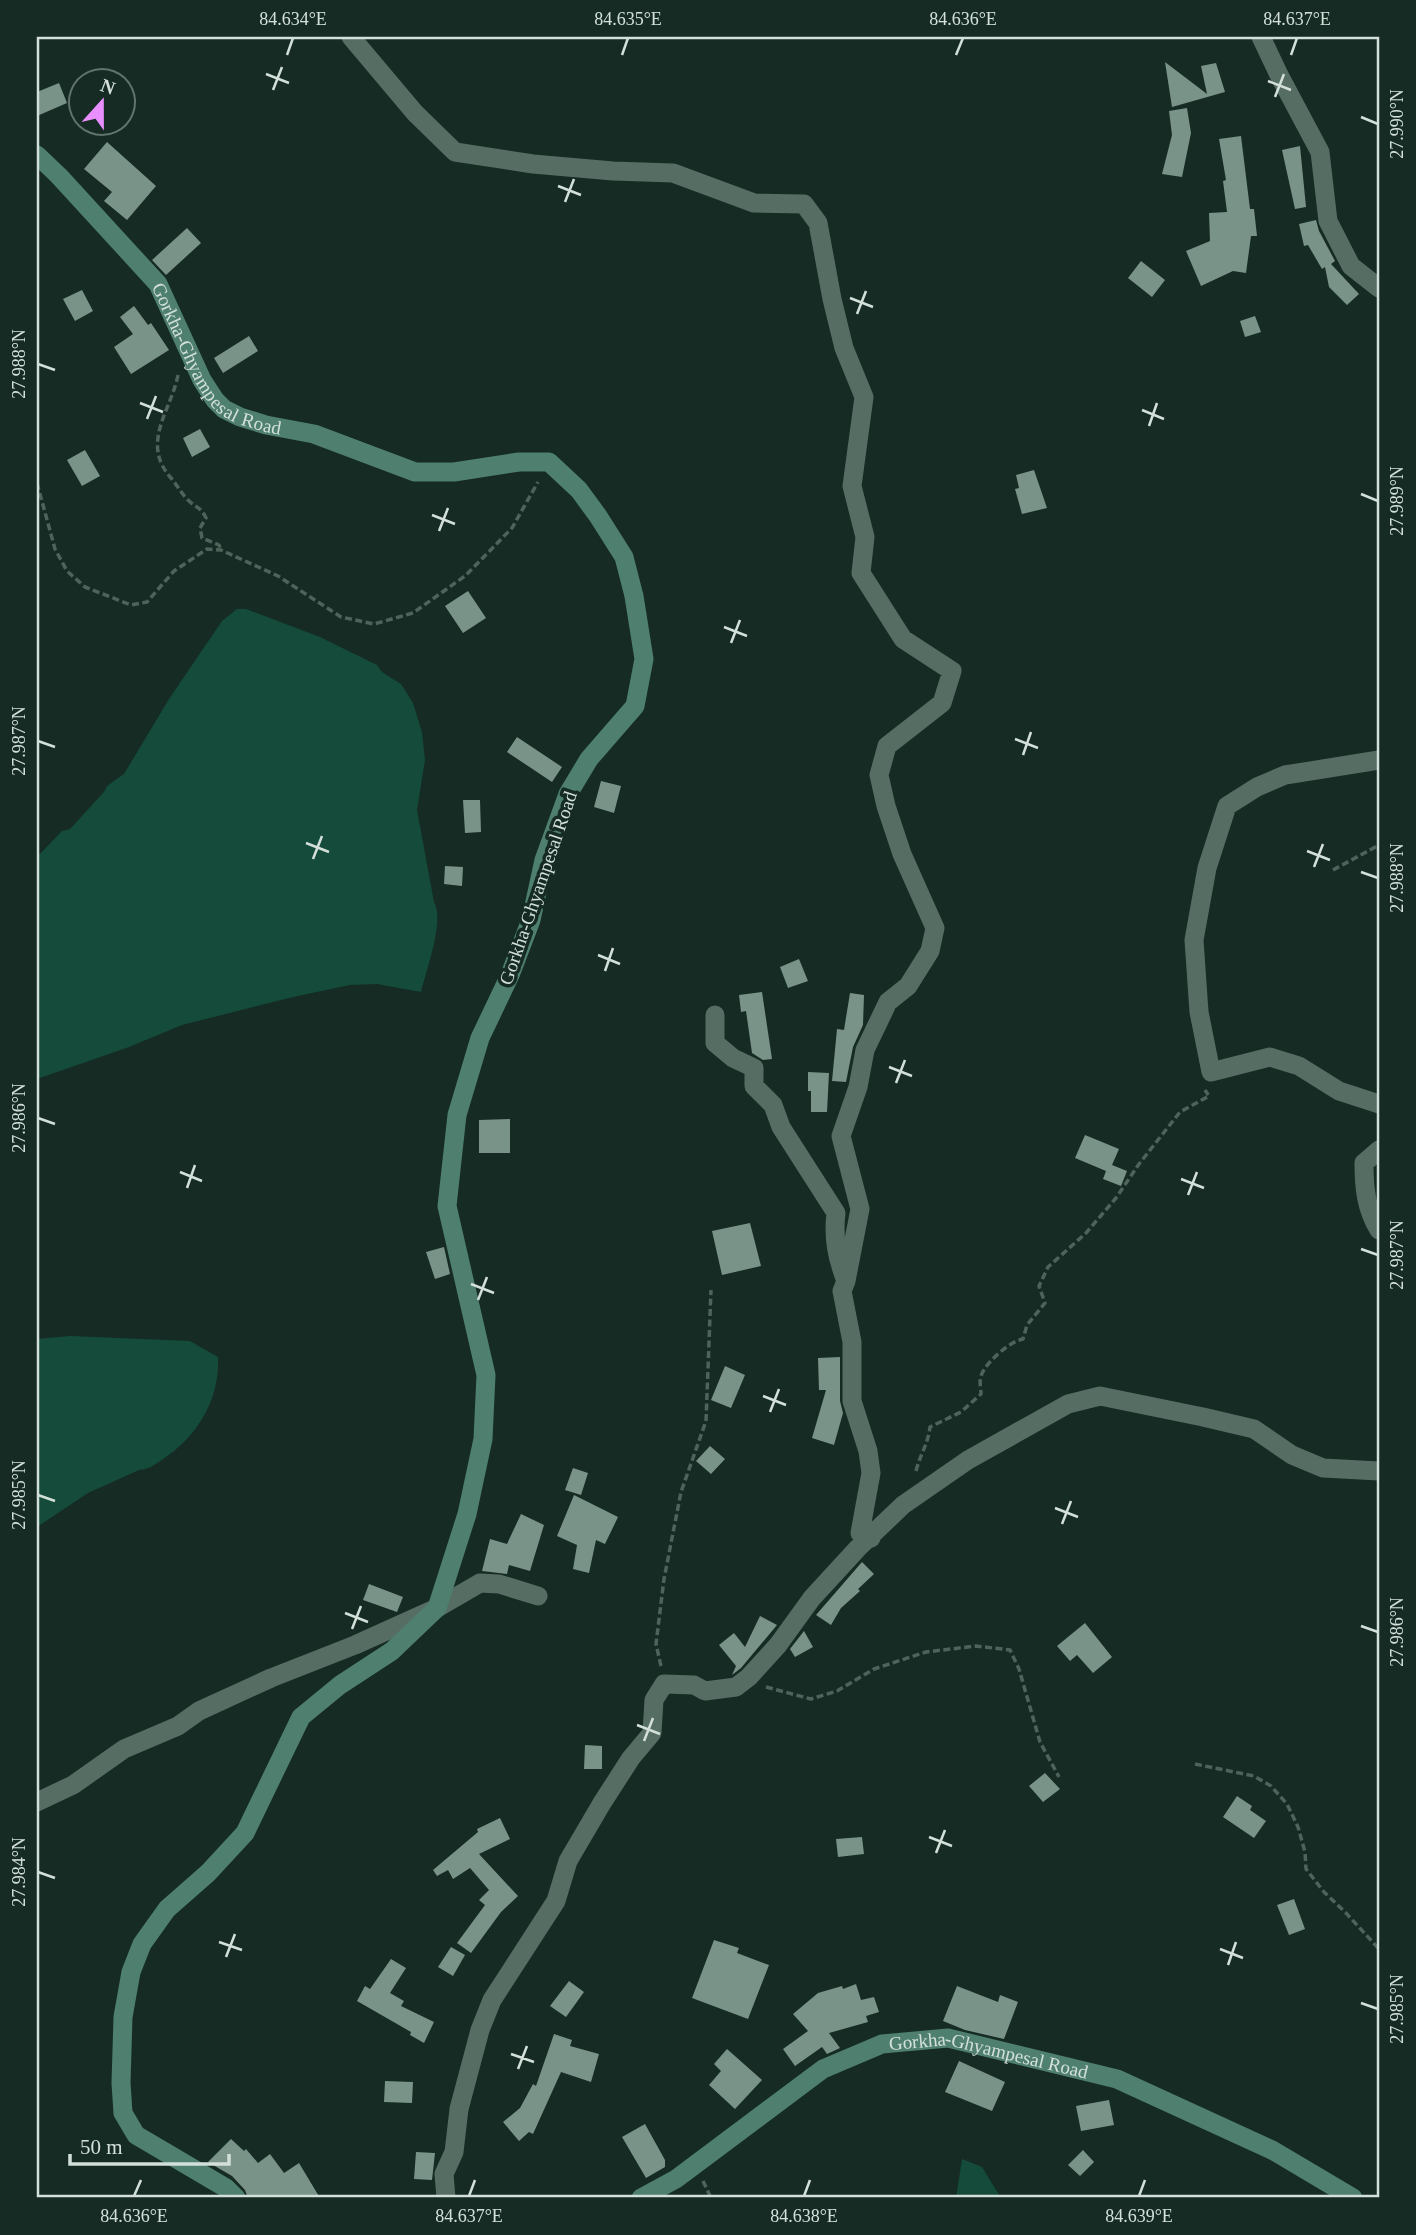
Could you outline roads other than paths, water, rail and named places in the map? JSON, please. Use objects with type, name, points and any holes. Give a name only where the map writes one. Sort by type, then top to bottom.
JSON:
[{"type":"main road","name":"Gorkha-Ghyampesal Road","points":[[37,155],[158,284],[187,351],[209,392],[224,409],[266,425],[314,434],[415,472],[454,472],[519,462],[549,462],[579,490],[624,557],[634,596],[644,659],[635,706],[589,759],[568,794],[544,860],[531,920],[510,975],[480,1038],[457,1115],[447,1206],[486,1375],[486,1388],[483,1439],[467,1514],[437,1608],[392,1651],[340,1685],[301,1717],[245,1833],[208,1873],[167,1909],[142,1944],[131,1972],[123,2017],[123,2113],[136,2135],[226,2188],[236,2198]]},
{"type":"main road","name":"Gorkha-Ghyampesal Road","points":[[641,2198],[676,2179],[823,2069],[882,2044],[948,2038],[1117,2079],[1272,2150],[1353,2198]]},
{"type":"street","points":[[351,37],[415,113],[454,152],[533,164],[673,173],[754,203],[804,204],[818,223],[841,336],[864,397],[852,486],[865,537],[861,573],[903,639],[952,671],[943,703],[887,746],[879,775],[902,854],[935,928],[930,951],[908,986],[888,1002],[864,1050],[858,1087],[841,1136],[860,1209],[842,1291],[852,1342],[852,1401],[868,1451],[871,1473],[860,1533],[871,1538]]},
{"type":"street","points":[[1261,37],[1320,152],[1328,221],[1351,266],[1379,288]]},
{"type":"street","points":[[1379,760],[1284,775],[1256,787],[1227,806],[1207,868],[1194,940],[1199,1012],[1211,1072],[1270,1056],[1299,1066],[1339,1091],[1379,1104]]},
{"type":"street","points":[[715,1015],[715,1043],[733,1058],[754,1068],[754,1086],[773,1105],[781,1127],[836,1213],[834,1230],[838,1261],[846,1281]]},
{"type":"street","points":[[1379,1150],[1364,1164],[1364,1194],[1379,1230]]},
{"type":"street","points":[[446,2198],[444,2174],[454,2152],[459,2109],[480,2030],[492,2000],[556,1901],[568,1861],[602,1803],[631,1758],[652,1733],[654,1700],[664,1684],[694,1685],[705,1691],[736,1687],[749,1677],[778,1645],[812,1598],[903,1505],[968,1460],[1068,1404],[1100,1396],[1254,1429],[1292,1455],[1323,1468],[1379,1471]]},
{"type":"street","points":[[37,1802],[73,1785],[124,1749],[178,1726],[199,1711],[437,1608],[480,1583],[499,1584],[538,1596]]}]
